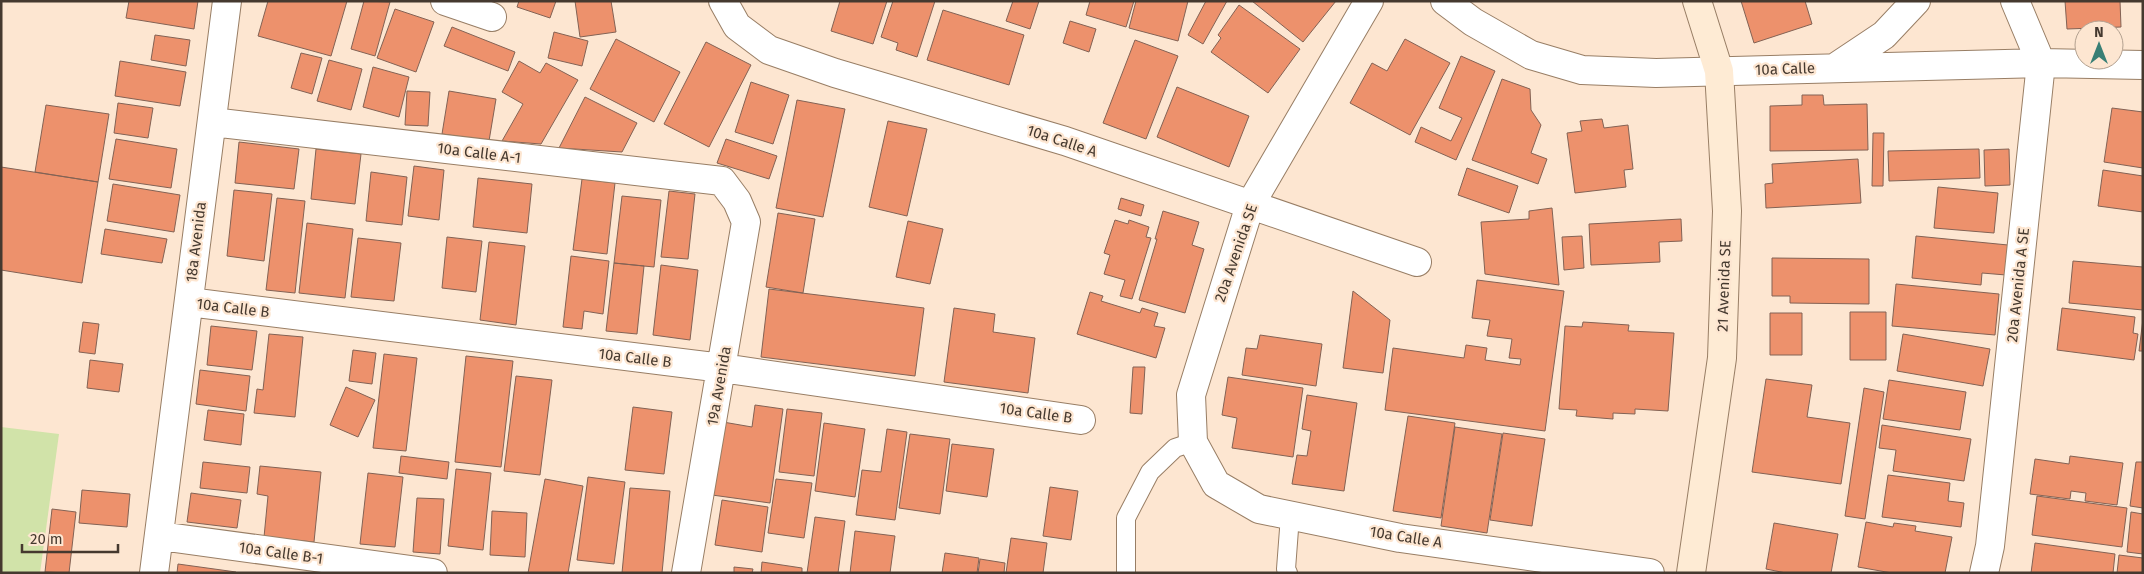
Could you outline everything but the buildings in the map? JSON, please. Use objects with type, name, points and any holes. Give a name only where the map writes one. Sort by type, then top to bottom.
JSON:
[{"type":"street","name":"18a Avenida","points":[[154,573],[227,1]]},
{"type":"street","name":"10a Calle A","points":[[723,1],[737,26],[769,50],[835,73],[1065,141],[1417,262]]},
{"type":"street","name":"20a Avenida SE","points":[[1193,442],[1191,395],[1250,205],[1369,1]]},
{"type":"street","name":"10a Calle","points":[[1445,1],[1474,22],[1531,55],[1582,70],[1656,73],[2041,63],[2143,66]]},
{"type":"street","name":"21 Avenida SE","points":[[1691,573],[1722,358],[1727,211],[1719,71],[1697,1]]},
{"type":"street","points":[[1836,68],[1884,35],[1916,1]]},
{"type":"street","name":"20a Avenida A SE","points":[[1984,573],[1990,546],[2041,63],[2015,1]]},
{"type":"street","points":[[452,2],[492,16]]},
{"type":"street","name":"10a Calle A-1","points":[[212,122],[722,181],[738,201]]},
{"type":"street","name":"19a Avenida","points":[[686,573],[746,222],[738,201]]},
{"type":"street","name":"10a Calle B","points":[[189,302],[722,368],[1081,420]]},
{"type":"street","name":"10a Calle A","points":[[1193,442],[1216,484],[1259,509],[1400,538],[1650,573]]},
{"type":"street","name":"10a Calle B-1","points":[[160,536],[432,573]]},
{"type":"lane","points":[[1126,573],[1126,518],[1150,472],[1175,448],[1193,442]]},
{"type":"lane","points":[[1288,573],[1286,569],[1287,534],[1290,516]]},
{"type":"green space","points":[[1,427],[59,434],[40,573],[1,573]]}]
